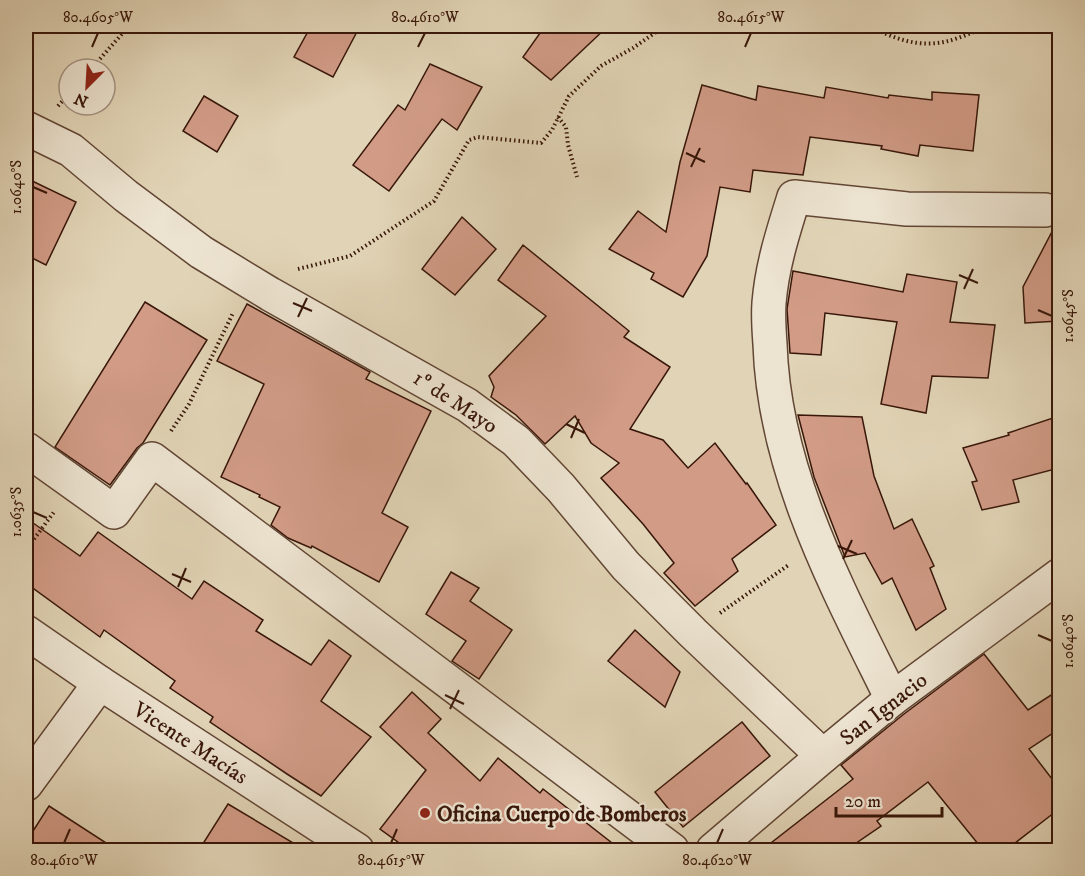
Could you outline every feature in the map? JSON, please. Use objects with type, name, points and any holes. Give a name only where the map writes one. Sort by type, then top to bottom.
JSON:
[{"type":"street","name":"1º de Mayo","points":[[26,128],[71,150],[126,196],[201,252],[468,405],[516,441],[561,488],[626,566],[822,756]]},
{"type":"street","points":[[892,699],[804,510],[775,404],[770,357],[769,305],[774,265],[794,197],[907,209],[1045,210]]},
{"type":"street","points":[[26,449],[114,513],[152,459],[672,850]]},
{"type":"street","name":"San Ignacio","points":[[713,850],[892,699],[1059,575]]},
{"type":"street","name":"Vicente Macías","points":[[26,632],[100,683],[357,850]]},
{"type":"street","points":[[26,784],[100,683]]},
{"type":"path","points":[[102,57],[129,26]]},
{"type":"path","points":[[152,459],[189,404],[249,281],[350,256],[434,201],[469,140],[478,137],[541,143],[552,130],[569,96],[601,66],[656,32],[674,26]]},
{"type":"path","points":[[869,26],[897,39],[920,44],[956,39],[993,26]]},
{"type":"path","points":[[558,117],[566,127],[568,146],[577,177]]},
{"type":"path","points":[[26,550],[74,485]]},
{"type":"path","points":[[693,633],[818,544]]},
{"type":"building","points":[[311,26],[360,26],[333,77],[294,57]]},
{"type":"building","points":[[545,26],[608,26],[551,80],[523,57]]},
{"type":"building","points":[[430,64],[482,87],[457,130],[442,119],[389,191],[353,165],[398,105],[405,110]]},
{"type":"building","points":[[702,85],[756,100],[758,86],[824,98],[826,87],[888,98],[889,95],[932,100],[932,92],[979,95],[973,151],[920,145],[918,156],[881,149],[882,146],[810,137],[803,175],[753,170],[750,192],[720,187],[707,256],[683,297],[651,279],[654,273],[609,249],[638,211],[666,232],[680,162]]},
{"type":"building","points":[[204,96],[238,116],[217,152],[183,131]]},
{"type":"building","points":[[26,178],[76,202],[46,265],[26,255]]},
{"type":"building","points":[[462,217],[496,249],[455,295],[422,269]]},
{"type":"building","points":[[1059,221],[1059,321],[1025,323],[1023,287]]},
{"type":"building","points":[[523,245],[629,331],[624,337],[670,367],[630,429],[663,440],[688,468],[715,443],[747,483],[776,525],[732,559],[738,571],[695,606],[664,573],[674,563],[643,524],[601,478],[619,463],[591,443],[575,416],[545,444],[516,415],[491,397],[494,387],[489,376],[546,316],[498,280]]},
{"type":"building","points":[[793,271],[903,292],[907,274],[957,282],[950,322],[995,325],[988,378],[932,376],[926,413],[881,404],[897,322],[825,313],[821,355],[790,353],[787,309]]},
{"type":"building","points":[[145,302],[207,340],[143,443],[110,485],[55,447]]},
{"type":"building","points":[[247,304],[370,372],[366,379],[431,411],[382,513],[408,527],[379,582],[312,546],[311,548],[288,538],[271,525],[280,507],[221,477],[264,384],[217,361]]},
{"type":"building","points":[[798,415],[862,417],[874,476],[894,529],[912,519],[934,566],[930,568],[946,609],[916,630],[892,578],[882,584],[865,553],[845,557],[814,477]]},
{"type":"building","points":[[1059,416],[1059,468],[1013,480],[1019,502],[982,510],[972,482],[977,481],[963,448],[1009,435],[1008,433]]},
{"type":"building","points":[[26,518],[80,556],[98,532],[192,599],[204,581],[263,620],[256,631],[311,665],[329,640],[351,656],[321,701],[371,737],[321,796],[210,722],[213,717],[170,688],[175,681],[104,630],[100,637],[26,583]]},
{"type":"building","points":[[451,572],[479,588],[470,601],[512,630],[479,679],[452,661],[466,641],[426,614]]},
{"type":"building","points":[[635,630],[680,672],[665,707],[608,661]]},
{"type":"building","points":[[984,654],[1028,710],[1059,690],[1059,729],[1029,749],[1059,788],[1059,809],[1006,850],[983,850],[928,782],[877,821],[881,826],[846,850],[762,850],[853,779],[841,765]]},
{"type":"building","points":[[412,692],[441,719],[428,733],[480,781],[498,758],[540,793],[543,789],[621,850],[409,850],[380,829],[426,770],[380,727]]},
{"type":"building","points":[[742,722],[770,756],[683,827],[655,792]]},
{"type":"building","points":[[228,804],[305,850],[199,850]]},
{"type":"building","points":[[49,806],[117,850],[26,850],[26,842]]},
{"type":"place","name":"Oficina Cuerpo de Bomberos","points":[[425,813]]}]
